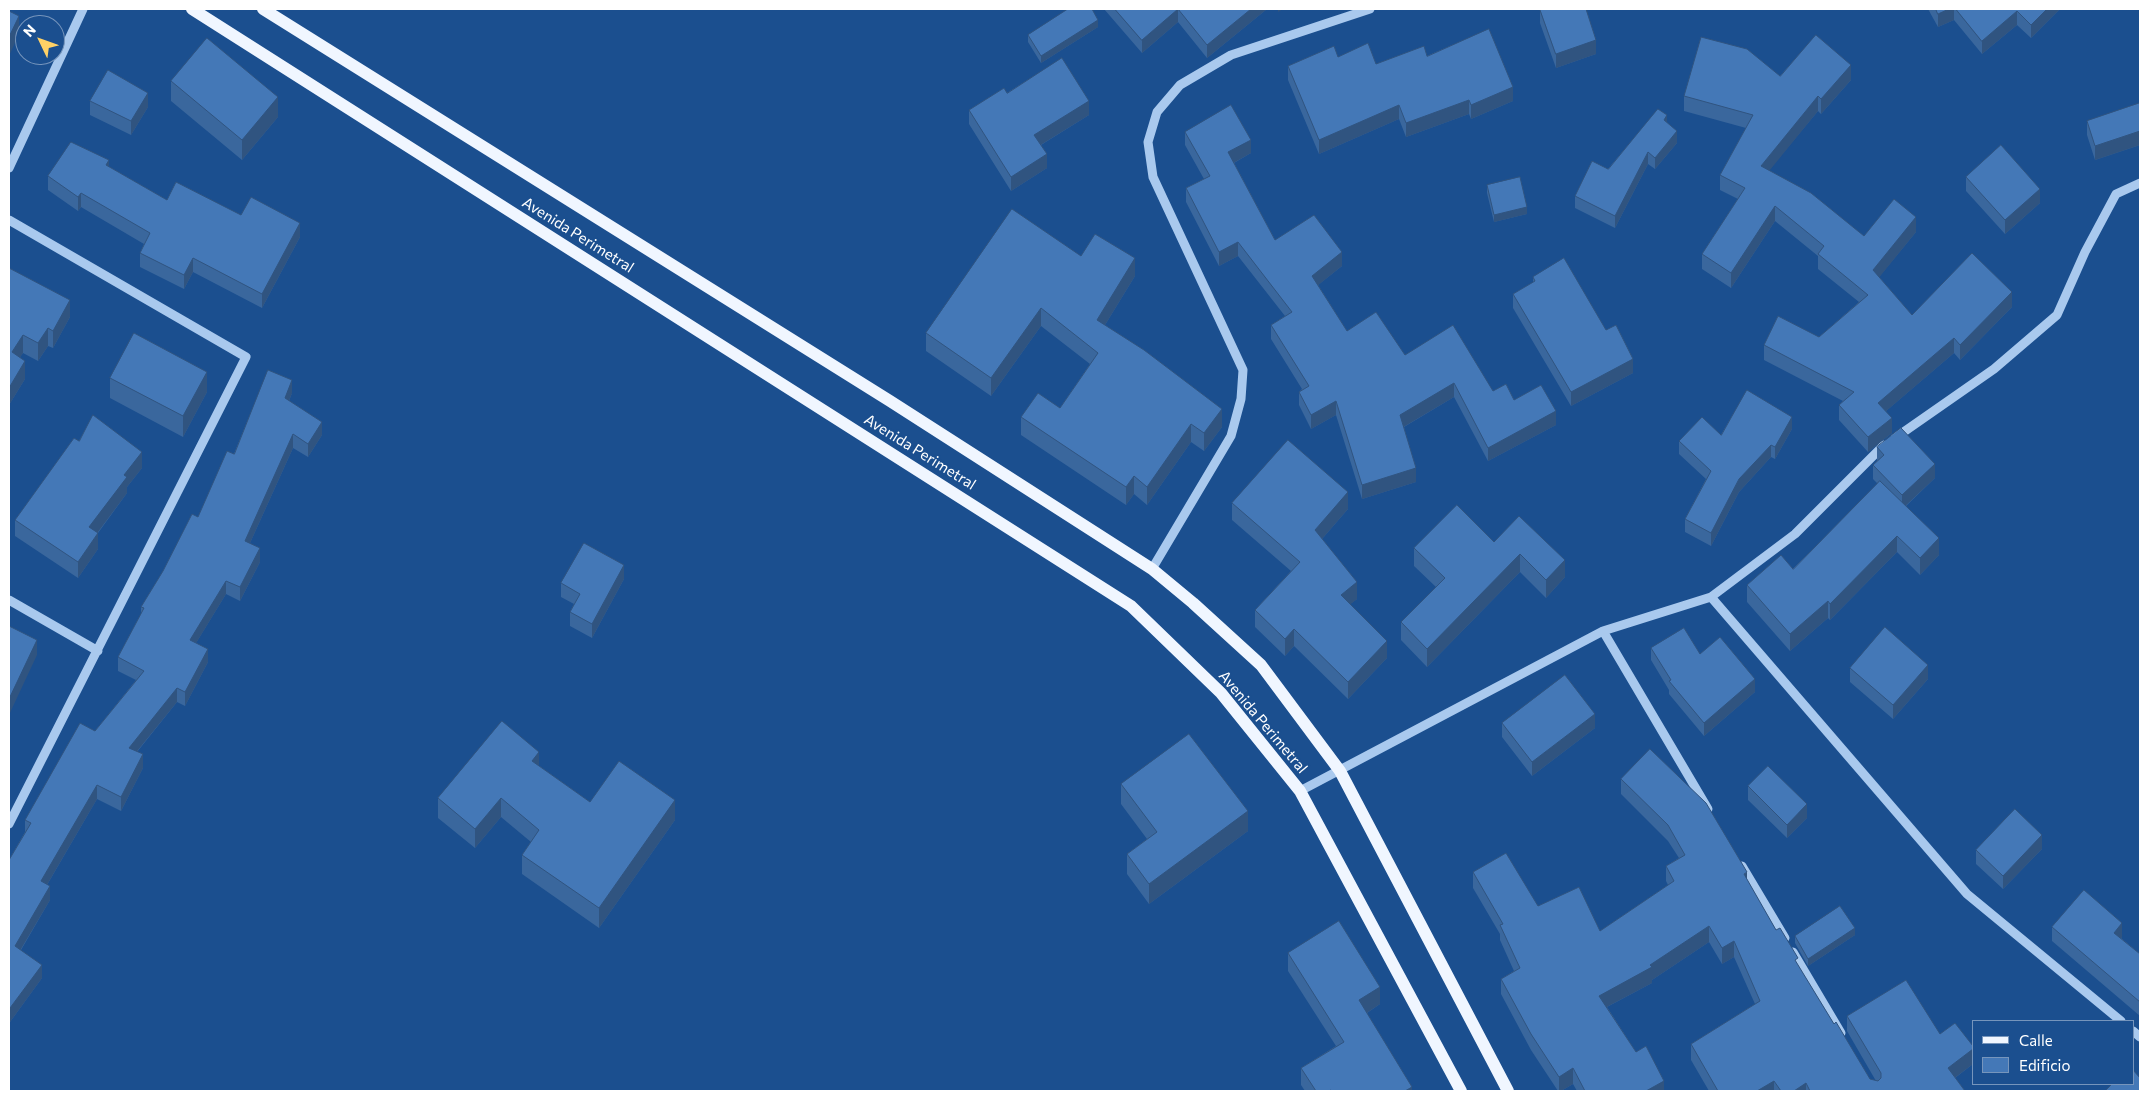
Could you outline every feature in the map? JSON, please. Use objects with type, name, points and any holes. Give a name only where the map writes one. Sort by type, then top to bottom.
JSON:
[{"type":"main road","name":"Avenida Perimetral","points":[[192,9],[1131,606],[1221,693],[1300,791],[1461,1091]]},
{"type":"main road","name":"Avenida Perimetral","points":[[263,9],[890,401],[1152,569],[1193,603],[1261,665],[1340,771],[1508,1091]]},
{"type":"street","points":[[9,168],[83,9]]},
{"type":"street","points":[[1152,569],[1231,436],[1241,399],[1243,370],[1153,177],[1148,142],[1157,112],[1180,85],[1231,55],[1370,9]]},
{"type":"street","points":[[1300,791],[1603,631],[1711,598],[1795,534],[1880,449],[1994,369],[2057,315],[2085,252],[2116,194],[2140,183]]},
{"type":"street","points":[[9,220],[246,356],[9,824]]},
{"type":"street","points":[[1711,598],[1967,894],[2120,1020]]},
{"type":"street","points":[[9,600],[98,651]]},
{"type":"street","points":[[1603,631],[1714,818]]},
{"type":"street","points":[[1739,861],[1845,1040]]},
{"type":"building","points":[[1068,9],[1092,9],[1098,20],[1041,56],[1028,35]]},
{"type":"building","points":[[1115,9],[1178,9],[1142,40]]},
{"type":"building","points":[[1178,9],[1251,9],[1207,45]]},
{"type":"building","points":[[1540,9],[1586,9],[1596,40],[1556,54]]},
{"type":"building","points":[[1936,9],[1949,9],[1938,14]]},
{"type":"building","points":[[1956,9],[2047,9],[2031,25],[2017,11],[1982,41]]},
{"type":"building","points":[[9,11],[17,15],[15,15],[15,24],[9,37]]},
{"type":"building","points":[[1489,29],[1513,87],[1471,105],[1469,100],[1406,123],[1399,105],[1319,140],[1288,66],[1334,46],[1338,57],[1368,43],[1376,64],[1424,46],[1427,56]]},
{"type":"building","points":[[1816,35],[1851,65],[1821,99],[1818,96],[1761,166],[1811,193],[1864,236],[1894,199],[1916,217],[1873,270],[1912,315],[1972,253],[2012,292],[1960,345],[1954,338],[1878,403],[1892,418],[1868,437],[1839,405],[1854,392],[1764,345],[1778,316],[1819,337],[1868,295],[1818,254],[1824,246],[1775,206],[1731,273],[1702,254],[1745,188],[1720,175],[1753,115],[1684,96],[1701,37],[1747,49],[1780,76]]},
{"type":"building","points":[[207,38],[278,97],[242,140],[171,81]]},
{"type":"building","points":[[1062,58],[1089,101],[1034,135],[1047,154],[1011,177],[969,110],[1004,88],[1007,93]]},
{"type":"building","points":[[108,70],[148,93],[131,121],[90,101]]},
{"type":"building","points":[[2140,103],[2140,131],[2095,146],[2087,121]]},
{"type":"building","points":[[1231,105],[1251,140],[1228,152],[1275,240],[1314,215],[1342,252],[1312,276],[1347,331],[1376,312],[1405,355],[1453,325],[1493,391],[1506,384],[1514,400],[1541,385],[1556,411],[1488,448],[1454,383],[1400,415],[1416,468],[1362,485],[1336,401],[1311,415],[1299,392],[1309,386],[1271,325],[1292,312],[1238,242],[1219,252],[1186,188],[1210,176],[1185,132]]},
{"type":"building","points":[[1658,109],[1667,115],[1664,120],[1677,131],[1655,158],[1648,152],[1615,216],[1575,196],[1592,161],[1608,169]]},
{"type":"building","points":[[71,142],[109,160],[106,165],[167,200],[176,182],[241,215],[251,197],[300,223],[262,294],[193,258],[184,275],[140,253],[150,233],[81,193],[78,197],[48,176]]},
{"type":"building","points":[[2001,145],[2040,189],[2005,220],[1966,177]]},
{"type":"building","points":[[1520,177],[1527,207],[1494,215],[1487,185]]},
{"type":"building","points":[[1012,209],[1081,256],[1095,234],[1135,258],[1097,320],[1144,350],[1222,409],[1204,433],[1191,424],[1147,487],[1134,476],[1126,487],[1021,417],[1038,393],[1060,408],[1098,353],[1041,308],[991,378],[926,333]]},
{"type":"building","points":[[1564,258],[1606,330],[1616,325],[1633,359],[1571,392],[1513,294],[1535,281],[1533,277]]},
{"type":"building","points":[[9,268],[70,300],[53,331],[48,328],[38,343],[23,335],[12,352],[25,361],[9,388]]},
{"type":"building","points":[[134,333],[207,372],[183,416],[110,378]]},
{"type":"building","points":[[268,370],[292,380],[285,398],[322,422],[308,444],[293,434],[245,541],[260,548],[240,587],[226,581],[190,640],[208,649],[185,692],[177,688],[129,748],[143,754],[121,797],[97,785],[41,881],[50,886],[15,946],[42,965],[10,1008],[9,860],[31,823],[25,820],[80,723],[95,731],[144,671],[118,657],[144,608],[141,607],[163,571],[192,514],[198,517],[227,451],[234,454]]},
{"type":"building","points":[[1747,390],[1792,417],[1775,447],[1771,445],[1739,479],[1711,533],[1685,519],[1711,471],[1679,441],[1702,417],[1721,435]]},
{"type":"building","points":[[93,415],[142,452],[124,475],[127,477],[89,527],[98,533],[78,562],[15,520],[74,438],[79,441]]},
{"type":"building","points":[[1901,428],[1935,464],[1902,495],[1873,465],[1884,455],[1877,447]]},
{"type":"building","points":[[1288,440],[1348,492],[1315,530],[1357,582],[1341,595],[1387,641],[1348,682],[1294,629],[1285,639],[1255,610],[1300,562],[1232,503]]},
{"type":"building","points":[[1880,481],[1939,538],[1920,558],[1897,536],[1830,604],[1828,601],[1790,634],[1747,585],[1781,555],[1793,569]]},
{"type":"building","points":[[1457,505],[1494,542],[1519,516],[1565,560],[1546,580],[1520,554],[1427,649],[1401,622],[1445,578],[1414,548]]},
{"type":"building","points":[[584,543],[624,565],[592,624],[570,612],[580,594],[561,583]]},
{"type":"building","points":[[9,626],[37,640],[9,699]]},
{"type":"building","points":[[1885,627],[1928,665],[1893,705],[1850,668]]},
{"type":"building","points":[[1684,628],[1700,654],[1720,637],[1755,679],[1704,723],[1669,681],[1671,680],[1651,648]]},
{"type":"building","points":[[1565,675],[1595,714],[1532,762],[1502,723]]},
{"type":"building","points":[[502,721],[539,752],[532,761],[590,802],[619,761],[675,800],[599,908],[522,855],[539,830],[501,798],[475,829],[438,798]]},
{"type":"building","points":[[1189,734],[1248,811],[1149,884],[1127,854],[1157,832],[1121,784]]},
{"type":"building","points":[[1650,749],[1706,803],[1747,872],[1744,874],[1776,930],[1780,928],[1798,958],[1795,960],[1834,1024],[1836,1022],[1870,1079],[1878,1081],[1881,1078],[1881,1073],[1847,1016],[1906,980],[1940,1034],[1955,1023],[1972,1045],[1972,1050],[1948,1068],[1965,1091],[1810,1091],[1806,1083],[1794,1091],[1781,1091],[1774,1081],[1757,1091],[1718,1091],[1691,1044],[1760,1001],[1734,941],[1722,948],[1709,926],[1650,965],[1652,967],[1599,996],[1636,1052],[1646,1046],[1664,1081],[1646,1091],[1585,1091],[1573,1068],[1559,1077],[1531,1034],[1501,979],[1520,968],[1500,925],[1503,924],[1473,872],[1506,853],[1538,906],[1579,887],[1600,931],[1674,881],[1666,866],[1685,855],[1668,825],[1621,779]]},
{"type":"building","points":[[1768,766],[1807,804],[1787,825],[1748,786]]},
{"type":"building","points":[[2015,809],[2042,835],[2003,876],[1976,850]]},
{"type":"building","points":[[2084,890],[2122,923],[2114,933],[2140,954],[2140,1002],[2052,927]]},
{"type":"building","points":[[1840,906],[1855,928],[1808,959],[1795,936]]},
{"type":"building","points":[[1339,921],[1380,987],[1359,1000],[1412,1087],[1405,1091],[1316,1091],[1301,1068],[1344,1042],[1288,953]]},
{"type":"building","points":[[2134,1071],[2140,1078],[2140,1091],[2105,1091],[2111,1085],[2134,1085]]}]
